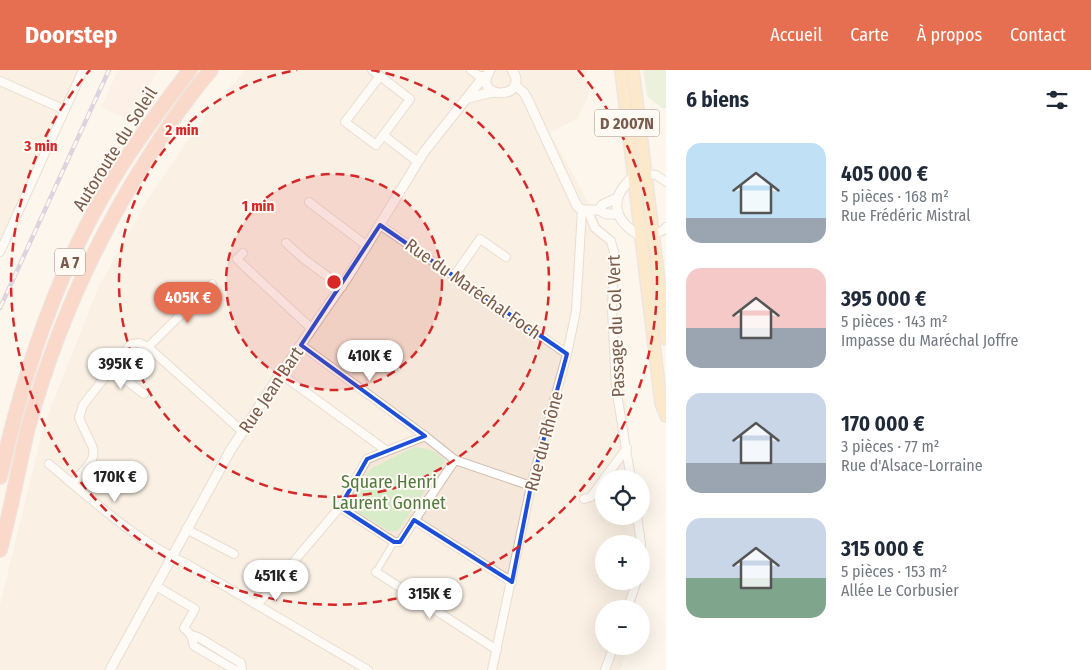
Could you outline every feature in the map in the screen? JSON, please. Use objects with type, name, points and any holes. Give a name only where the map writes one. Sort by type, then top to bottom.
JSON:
[{"type":"highway","name":"Autoroute du Soleil","points":[[0,477],[11,429],[30,364],[52,302],[79,243],[112,180],[151,122],[190,70]]},
{"type":"highway","name":"Autoroute du Soleil","points":[[0,550],[28,429],[47,367],[68,309],[94,251],[128,189],[166,131],[211,70]]},
{"type":"main road","name":"D 2007N","points":[[621,70],[660,403],[666,416]]},
{"type":"main road","name":"D 2007N","points":[[633,70],[666,339]]},
{"type":"main road","points":[[633,177],[646,174]]},
{"type":"main road","points":[[639,235],[654,234]]},
{"type":"street","points":[[0,252],[83,70]]},
{"type":"street","points":[[372,70],[380,76],[410,99],[376,145],[346,122],[380,76]]},
{"type":"street","points":[[471,70],[479,76],[488,73],[487,85],[493,92],[499,94],[505,94],[515,85],[516,78],[513,70]]},
{"type":"street","name":"Rue Jean Bart","points":[[110,670],[186,529],[242,432],[342,287],[430,144],[488,73]]},
{"type":"street","points":[[0,81],[65,110]]},
{"type":"street","points":[[515,85],[528,100],[576,206],[585,210],[598,210],[606,214],[618,214]]},
{"type":"street","points":[[468,98],[493,92]]},
{"type":"street","points":[[383,134],[418,162]]},
{"type":"street","points":[[646,174],[656,176],[666,182]]},
{"type":"street","points":[[633,177],[624,184],[617,198],[618,214],[623,223],[639,235]]},
{"type":"street","points":[[598,210],[602,205],[617,198]]},
{"type":"street","points":[[310,202],[367,246]]},
{"type":"street","name":"Rue du Rhône","points":[[492,670],[532,486],[567,354],[576,305],[585,210]]},
{"type":"street","name":"Passage du Col Vert","points":[[585,210],[595,228],[610,241],[614,252],[612,309],[616,388],[630,470]]},
{"type":"street","name":"Rue du Maréchal Foch","points":[[380,225],[567,354]]},
{"type":"street","points":[[654,234],[666,227]]},
{"type":"street","points":[[454,276],[480,239],[506,257]]},
{"type":"street","points":[[286,243],[342,287]]},
{"type":"street","points":[[243,253],[238,259],[243,266],[312,329]]},
{"type":"street","points":[[148,348],[212,284]]},
{"type":"street","points":[[72,483],[90,465],[95,451],[93,443],[79,418],[83,405],[131,344],[140,343],[148,348],[242,432]]},
{"type":"street","points":[[301,345],[455,460],[532,486]]},
{"type":"street","points":[[111,369],[144,394]]},
{"type":"street","points":[[281,374],[387,451]]},
{"type":"street","points":[[257,604],[340,507],[367,460],[425,436]]},
{"type":"street","points":[[611,470],[627,448]]},
{"type":"street","points":[[340,507],[394,542],[400,542],[455,460]]},
{"type":"street","points":[[50,464],[83,493],[159,551],[257,604],[368,670]]},
{"type":"street","points":[[584,500],[591,497],[595,491]]},
{"type":"street","points":[[414,520],[512,582]]},
{"type":"street","points":[[186,529],[234,554]]},
{"type":"street","points":[[394,542],[376,572],[496,650]]},
{"type":"street","points":[[156,586],[195,609],[184,628],[191,636],[194,646],[235,670]]},
{"type":"street","points":[[191,636],[198,637],[242,663],[242,670]]},
{"type":"street","points":[[605,670],[611,655]]},
{"type":"highlighted area","points":[[380,225],[567,354],[531,486],[512,582],[414,520],[400,542],[394,542],[340,507],[367,459],[425,436],[301,345]]},
{"type":"shaded area","points":[[0,70],[79,70],[0,239]]},
{"type":"shaded area","points":[[118,70],[159,70],[127,118],[101,108]]},
{"type":"shaded area","points":[[246,70],[586,70],[589,94],[578,118],[550,133],[613,247],[632,470],[595,470],[595,525],[637,525],[638,535],[595,535],[595,590],[637,590],[635,600],[595,600],[595,655],[626,655],[620,670],[0,670],[0,605],[43,428],[98,288],[147,200],[207,113]]},
{"type":"green space","points":[[643,70],[666,70],[666,108],[661,108],[647,96]]},
{"type":"green space","name":"Square Henri Laurent Gonnet","points":[[414,447],[431,451],[445,461],[398,531],[389,531],[347,506],[372,468]]},
{"type":"railway","points":[[0,308],[109,70]]}]
